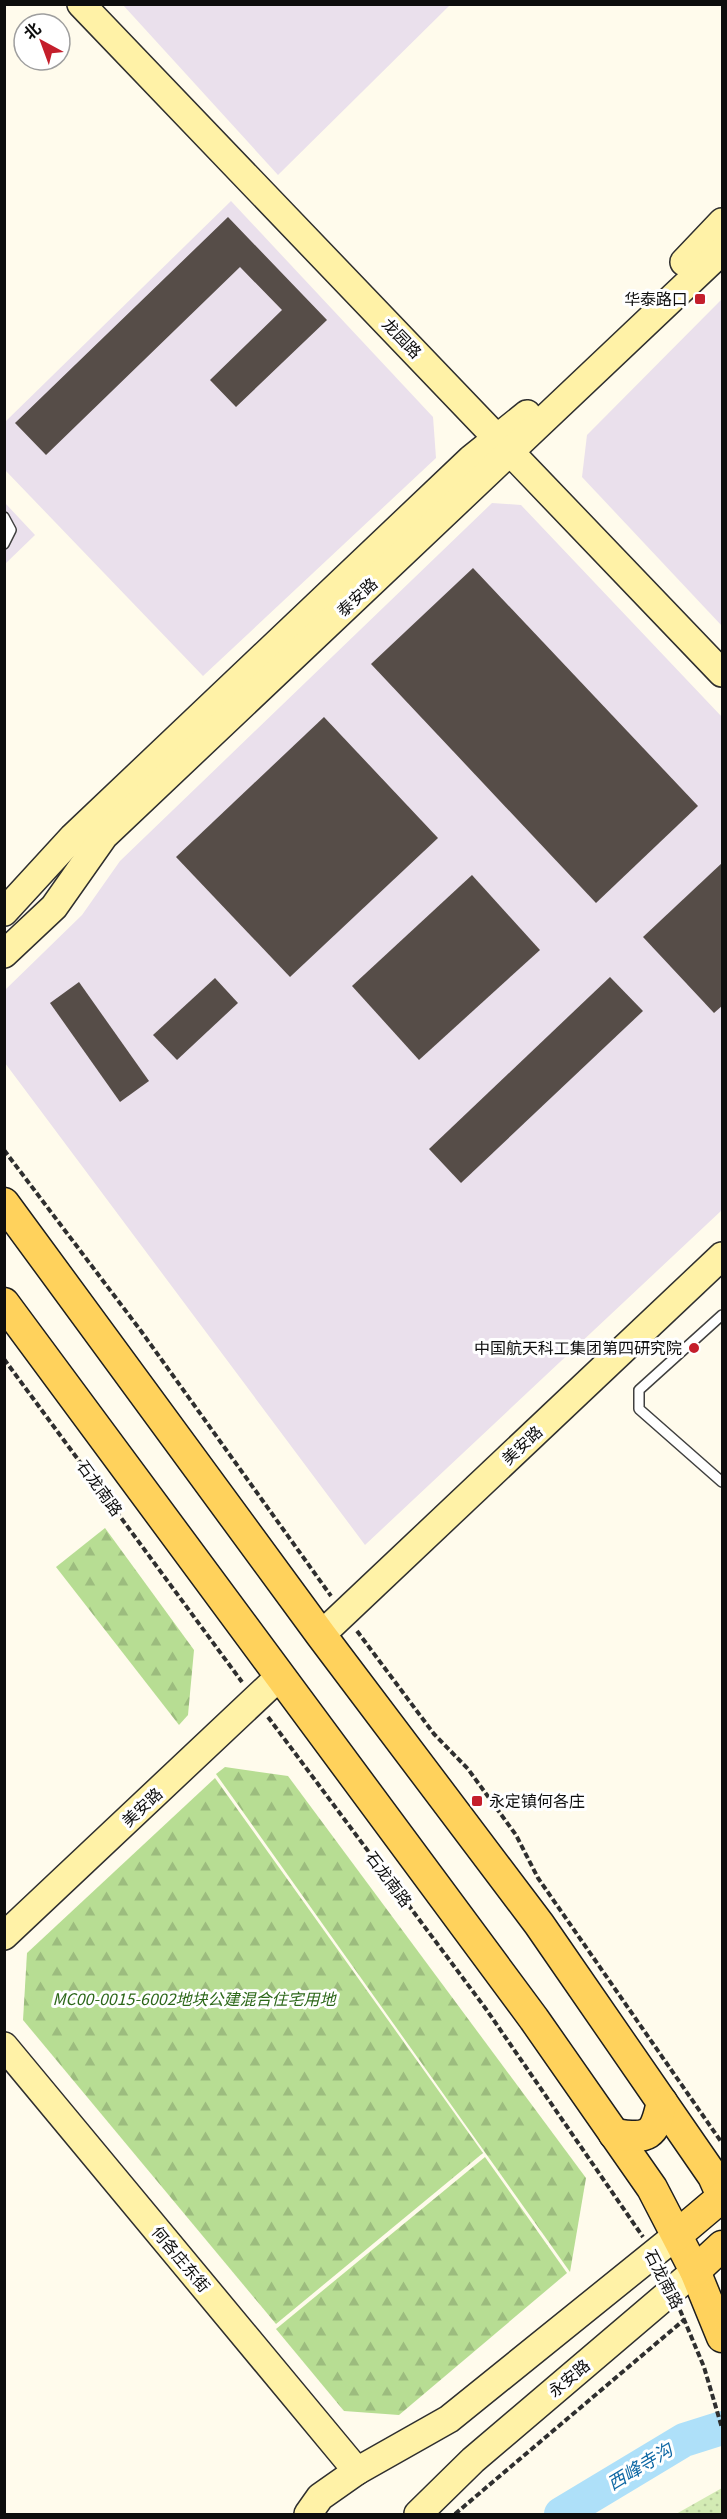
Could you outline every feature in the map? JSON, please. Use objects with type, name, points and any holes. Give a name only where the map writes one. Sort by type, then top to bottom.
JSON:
[{"type":"main road","name":"龙园路","points":[[81,4],[723,673]]},
{"type":"main road","name":"泰安路","points":[[4,912],[73,837],[471,459],[505,445],[534,408],[705,243],[723,222]]},
{"type":"main road","name":"泰安路","points":[[4,954],[54,907],[104,836],[505,445],[723,251]]},
{"type":"main road","points":[[4,1203],[321,1635],[539,1924],[713,2176],[723,2197],[449,2419],[357,2471],[320,2497],[308,2514]]},
{"type":"main road","name":"美安路","points":[[321,1635],[723,1256]]},
{"type":"main road","name":"石龙南路","points":[[4,1304],[534,2019],[652,2188],[695,2271],[723,2337]]},
{"type":"main road","name":"美安路","points":[[4,1936],[279,1677]]},
{"type":"main road","name":"何各庄东街","points":[[4,2046],[357,2471]]},
{"type":"main road","points":[[614,2134],[643,2137],[651,2132],[657,2124],[662,2102]]},
{"type":"main road","name":"永安路","points":[[418,2514],[473,2460],[723,2246]]},
{"type":"lane","points":[[4,517],[11,530],[4,544]]},
{"type":"lane","points":[[723,1315],[639,1390],[639,1409],[723,1482]]},
{"type":"path","points":[[4,1150],[141,1330],[344,1613],[434,1734],[468,1769],[516,1835],[538,1878],[723,2143]]},
{"type":"path","name":"石龙南路","points":[[4,1359],[486,2009],[652,2254]]},
{"type":"path","name":"石龙南路","points":[[672,2291],[685,2319],[723,2428]]},
{"type":"path","name":"永安路","points":[[455,2514],[707,2300]]},
{"type":"shaded area","points":[[123,5],[450,5],[278,175]]},
{"type":"shaded area","points":[[231,201],[433,417],[436,458],[203,676],[5,470],[5,422]]},
{"type":"shaded area","points":[[722,299],[722,626],[582,477],[587,435]]},
{"type":"shaded area","points":[[5,503],[35,535],[5,564]]},
{"type":"shaded area","points":[[492,503],[521,505],[722,717],[722,1210],[365,1545],[5,1063],[5,990],[82,915],[120,861]]},
{"type":"green space","points":[[105,1528],[194,1650],[188,1715],[179,1725],[56,1567]]},
{"type":"green space","points":[[225,1767],[288,1776],[586,2178],[570,2272],[216,1774]]},
{"type":"green space","name":"MC00-0015-6002地块公建混合住宅用地","points":[[215,1778],[483,2153],[276,2324],[23,2020],[27,1953]]},
{"type":"green space","points":[[485,2157],[567,2273],[399,2415],[344,2411],[276,2329]]},
{"type":"green space","points":[[722,2488],[722,2514],[676,2514]]},
{"type":"building","points":[[228,217],[327,320],[236,407],[210,380],[282,310],[240,267],[46,455],[15,423]]},
{"type":"building","points":[[473,568],[698,806],[596,903],[371,664]]},
{"type":"building","points":[[324,717],[438,838],[290,977],[176,857]]},
{"type":"building","points":[[723,862],[723,1005],[714,1013],[643,937]]},
{"type":"building","points":[[472,875],[540,950],[419,1060],[352,986]]},
{"type":"building","points":[[610,977],[643,1011],[461,1183],[429,1149]]},
{"type":"building","points":[[215,978],[238,1003],[177,1060],[153,1035]]},
{"type":"building","points":[[79,982],[149,1081],[120,1102],[50,1003]]},
{"type":"waterway","name":"西峰寺沟","points":[[561,2514],[684,2440],[722,2428]]},
{"type":"place","name":"华泰路口","points":[[700,299]]},
{"type":"place","name":"中国航天科工集团第四研究院","points":[[694,1348]]},
{"type":"place","name":"永定镇何各庄","points":[[477,1801]]}]
